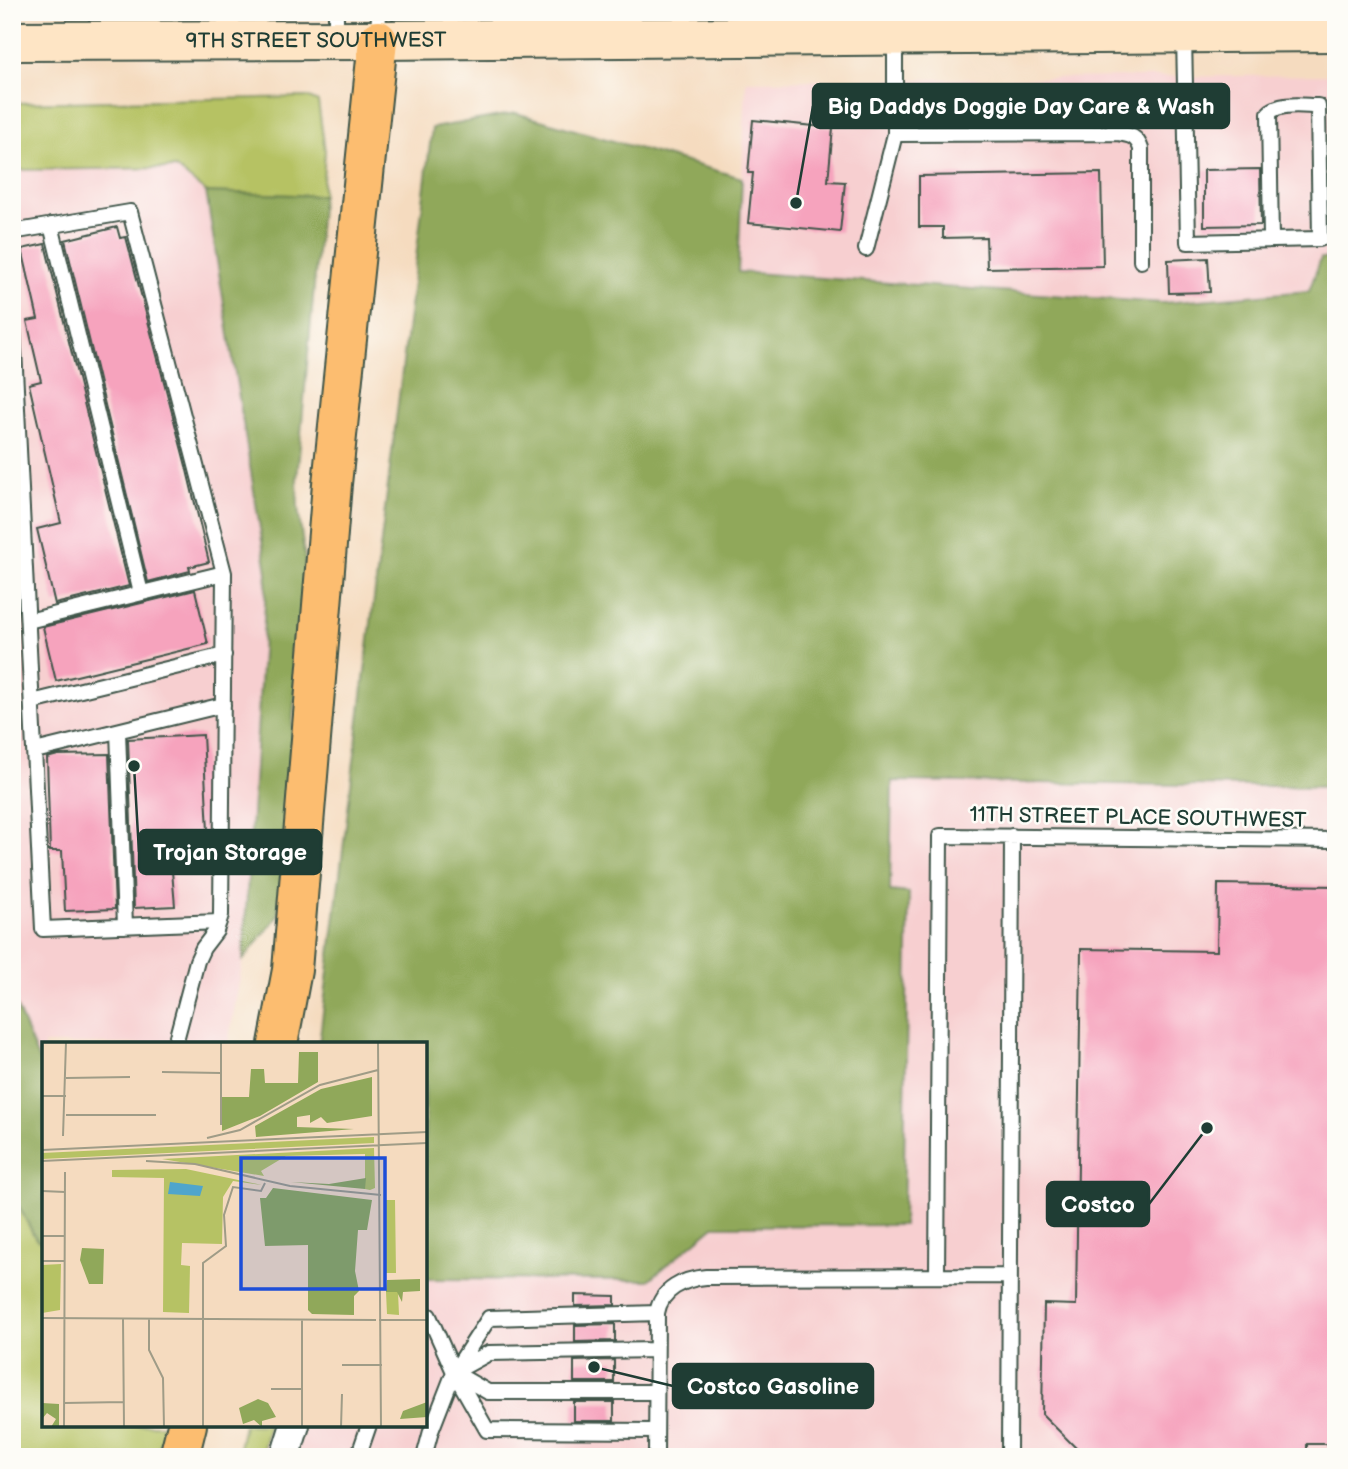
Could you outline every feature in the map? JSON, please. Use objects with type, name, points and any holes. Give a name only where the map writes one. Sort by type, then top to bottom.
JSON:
[{"type":"highway","points":[[278,1042],[292,970],[332,484],[378,26]]},
{"type":"highway","points":[[179,1457],[186,1427]]},
{"type":"main road","name":"9TH STREET SOUTHWEST","points":[[12,41],[336,26],[895,36],[1336,32]]},
{"type":"street","points":[[285,1457],[294,1427]]},
{"type":"lane","points":[[1184,34],[1188,242],[1320,240],[1318,106],[1280,107],[1269,113],[1271,240]]},
{"type":"lane","points":[[866,249],[895,134],[895,36]]},
{"type":"lane","points":[[895,134],[1118,133],[1134,137],[1141,149],[1141,261]]},
{"type":"lane","points":[[12,232],[130,212],[224,573],[221,907],[216,931],[197,961],[176,1042]]},
{"type":"lane","points":[[51,225],[141,593]]},
{"type":"lane","points":[[12,309],[43,929],[219,922]]},
{"type":"lane","points":[[28,621],[224,573]]},
{"type":"lane","points":[[32,702],[224,655]]},
{"type":"lane","points":[[35,751],[223,705]]},
{"type":"lane","points":[[118,731],[125,926]]},
{"type":"lane","name":"11TH STREET PLACE SOUTHWEST","points":[[937,1275],[940,836],[1336,840]]},
{"type":"lane","points":[[1009,1457],[1012,836]]},
{"type":"lane","points":[[656,1457],[658,1304],[677,1285],[693,1278],[1009,1276]]},
{"type":"lane","points":[[424,1457],[454,1372],[489,1318],[657,1313]]},
{"type":"lane","points":[[427,1316],[487,1430],[656,1431]]},
{"type":"lane","points":[[454,1372],[489,1353],[656,1350]]},
{"type":"lane","points":[[454,1372],[488,1391],[656,1392]]},
{"type":"lane","points":[[358,1457],[368,1427]]},
{"type":"shaded area","points":[[1336,75],[1336,258],[1321,258],[1310,291],[1162,303],[738,272],[746,81]]},
{"type":"shaded area","points":[[176,168],[206,192],[267,572],[243,960],[228,1042],[42,1042],[42,1068],[12,996],[12,170]]},
{"type":"shaded area","points":[[892,781],[1336,787],[1336,1457],[261,1457],[268,1427],[427,1427],[427,1279],[649,1280],[714,1226],[903,1225],[908,893],[890,891]]},
{"type":"green space","points":[[307,97],[318,102],[325,151],[322,196],[206,192],[176,168],[12,170],[12,103]]},
{"type":"green space","points":[[516,113],[742,178],[738,272],[1162,303],[1309,291],[1321,258],[1336,258],[1336,787],[892,781],[890,891],[909,893],[903,1225],[714,1226],[649,1280],[427,1279],[427,1042],[319,1042],[432,128]]},
{"type":"green space","points":[[206,192],[322,196],[297,479],[305,560],[278,916],[243,960],[267,572]]},
{"type":"green space","points":[[12,996],[42,1068],[42,1243],[36,1239],[12,1193]]},
{"type":"green space","points":[[12,1193],[36,1239],[42,1243],[42,1427],[166,1427],[155,1457],[12,1457]]},
{"type":"green space","points":[[244,1427],[268,1427],[261,1457],[237,1457]]},
{"type":"building","points":[[753,120],[833,128],[828,181],[845,182],[840,232],[748,223],[753,173],[748,173]]},
{"type":"building","points":[[1260,169],[1261,225],[1204,226],[1204,170]]},
{"type":"building","points":[[1101,173],[1103,266],[987,268],[986,237],[943,238],[943,227],[919,227],[919,176]]},
{"type":"building","points":[[117,227],[120,238],[126,237],[209,562],[189,567],[190,571],[148,582],[65,240]]},
{"type":"building","points":[[45,244],[129,586],[55,604],[37,529],[61,523],[29,384],[41,381],[27,321],[38,319],[22,249]]},
{"type":"building","points":[[1208,258],[1210,292],[1169,293],[1168,260]]},
{"type":"building","points":[[195,590],[208,644],[56,681],[43,627]]},
{"type":"building","points":[[203,735],[210,869],[172,871],[175,906],[134,908],[128,739]]},
{"type":"building","points":[[109,754],[115,909],[65,911],[62,851],[50,851],[47,758],[58,755]]},
{"type":"building","points":[[1218,884],[1336,886],[1336,1444],[1307,1444],[1307,1457],[1085,1457],[1042,1414],[1044,1304],[1076,1305],[1081,949],[1217,951]]},
{"type":"building","points":[[575,1295],[615,1296],[615,1305],[575,1306]]},
{"type":"building","points":[[615,1324],[615,1341],[575,1342],[575,1325]]},
{"type":"building","points":[[614,1360],[614,1382],[574,1382],[574,1361]]},
{"type":"building","points":[[574,1402],[614,1402],[614,1421],[574,1421]]},
{"type":"place","name":"Big Daddys Doggie Day Care & Wash","points":[[796,203]]},
{"type":"place","name":"Trojan Storage","points":[[134,766]]},
{"type":"place","name":"Costco","points":[[1207,1128]]},
{"type":"place","name":"Costco Gasoline","points":[[594,1367]]}]
